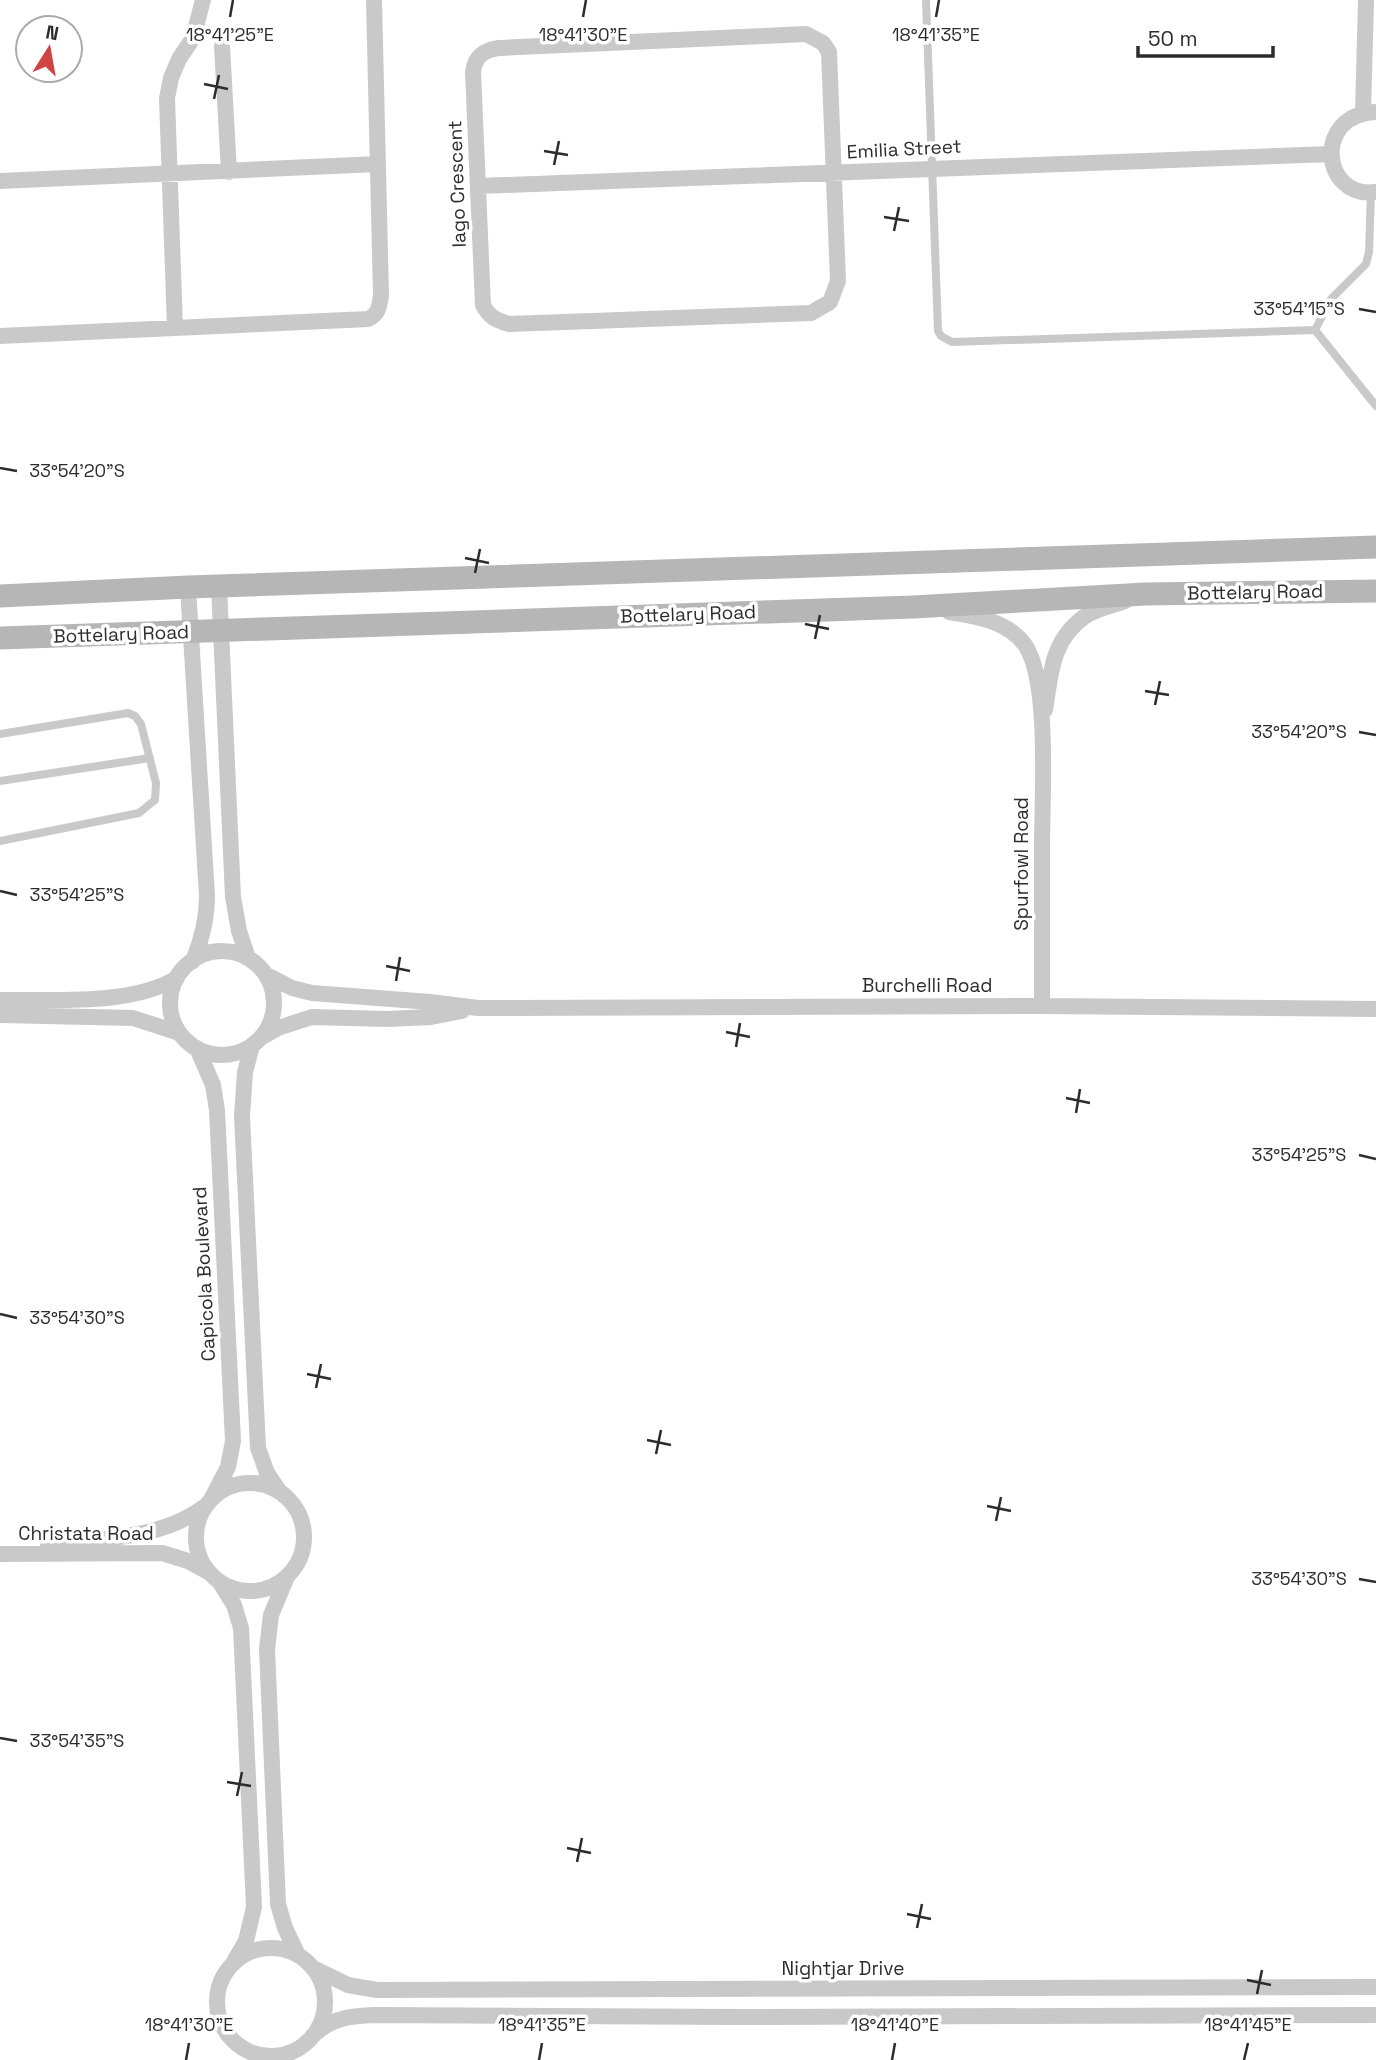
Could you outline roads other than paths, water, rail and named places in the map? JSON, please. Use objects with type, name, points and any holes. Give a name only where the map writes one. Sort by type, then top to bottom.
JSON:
[{"type":"main road","name":"Bottelary Road","points":[[0,596],[188,587],[1376,547]]},
{"type":"main road","name":"Bottelary Road","points":[[0,638],[913,607],[1145,594],[1376,591]]},
{"type":"street","points":[[175,328],[167,98],[179,59],[194,38],[203,0]]},
{"type":"street","points":[[0,336],[374,317],[381,296],[374,0]]},
{"type":"street","points":[[1369,6],[1370,113],[1350,118],[1339,127],[1331,154],[1339,177],[1360,192],[1373,193]]},
{"type":"street","name":"Iago Crescent","points":[[806,34],[823,43],[830,52],[833,173],[838,281],[834,295],[822,308],[811,313],[509,324],[494,319],[482,305],[473,72],[477,58],[489,49],[806,34]]},
{"type":"street","points":[[222,46],[229,172]]},
{"type":"street","name":"Emilia Street","points":[[479,186],[1331,154]]},
{"type":"street","points":[[0,181],[378,164]]},
{"type":"street","points":[[219,586],[233,897],[239,931],[248,958]]},
{"type":"street","points":[[179,1032],[171,1011],[173,988],[177,978],[193,961],[202,938],[207,896],[188,587]]},
{"type":"street","name":"Spurfowl Road","points":[[1042,1006],[1043,723],[1053,657],[1065,635],[1085,616],[1145,594]]},
{"type":"street","name":"Spurfowl Road","points":[[913,607],[967,614],[1011,631],[1024,644],[1034,662],[1043,723]]},
{"type":"street","points":[[193,961],[214,953],[237,954],[248,958],[265,974],[273,995],[272,1017],[257,1042],[245,1072],[242,1116],[258,1448],[267,1473],[279,1492],[296,1509],[304,1532],[300,1556],[287,1577],[271,1615],[267,1649],[278,1904],[285,1928],[298,1955]]},
{"type":"street","name":"Burchelli Road","points":[[265,974],[292,988],[312,993],[478,1008],[1042,1006],[1376,1009]]},
{"type":"street","points":[[0,1000],[125,996],[146,992],[177,978]]},
{"type":"street","name":"Burchelli Road","points":[[257,1042],[278,1028],[312,1017],[431,1017],[478,1008]]},
{"type":"street","points":[[0,1015],[132,1018],[179,1032],[197,1048],[219,1055],[231,1054],[257,1042]]},
{"type":"street","name":"Capicola Boulevard","points":[[197,1048],[213,1085],[217,1110],[233,1441],[228,1466],[208,1502]]},
{"type":"street","points":[[279,1492],[269,1486],[245,1483],[222,1490],[208,1502],[199,1517],[195,1541],[202,1564],[234,1605],[241,1628],[254,1907],[246,1941],[218,1989],[217,2003],[224,2029],[233,2040],[256,2054],[270,2056],[297,2050],[325,2025],[344,2017],[375,2015],[1376,2015]]},
{"type":"street","name":"Christata Road","points":[[0,1553],[159,1530],[184,1520],[208,1502]]},
{"type":"street","name":"Christata Road","points":[[0,1553],[162,1553],[188,1561],[214,1578]]},
{"type":"street","points":[[214,1578],[241,1590],[254,1591],[277,1584],[287,1577]]},
{"type":"street","points":[[232,1965],[242,1956],[258,1950],[275,1948],[298,1955],[315,1969],[325,1990],[326,2005],[317,2032]]},
{"type":"street","name":"Nightjar Drive","points":[[315,1969],[348,1985],[377,1990],[1376,1987]]},
{"type":"lane","points":[[926,0],[939,331],[946,340],[966,342],[1315,330]]},
{"type":"lane","points":[[1315,330],[1331,299],[1366,264],[1373,193]]},
{"type":"lane","points":[[1315,330],[1376,406]]},
{"type":"lane","points":[[0,734],[128,713],[135,716],[141,724],[156,783],[155,800],[139,813],[0,841]]},
{"type":"lane","points":[[0,781],[150,758]]}]
